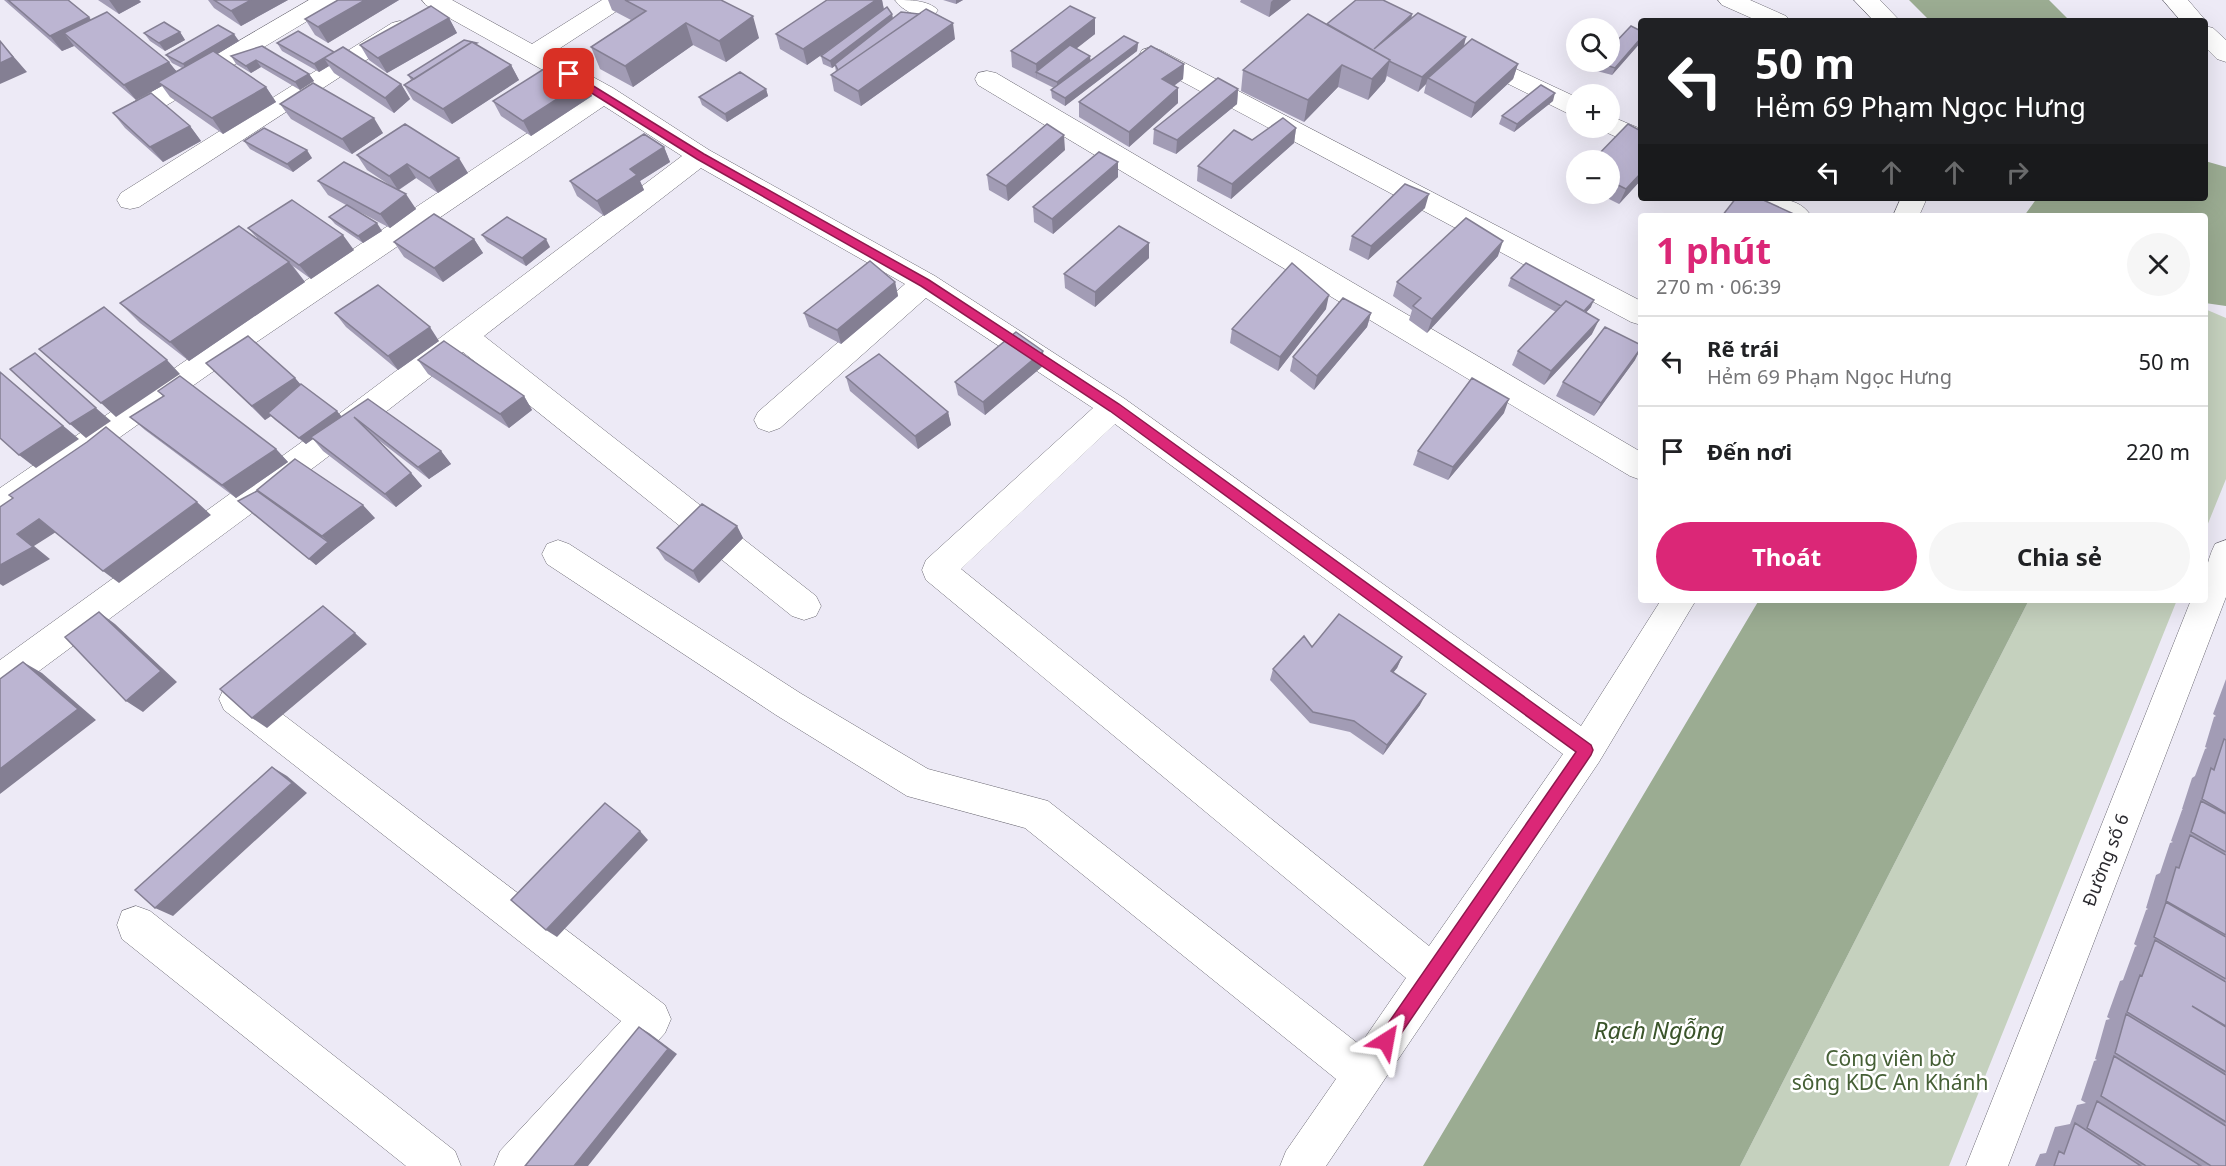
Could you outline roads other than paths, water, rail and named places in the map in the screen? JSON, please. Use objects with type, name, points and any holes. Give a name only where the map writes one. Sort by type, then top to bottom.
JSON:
[{"type":"street","points":[[138,111],[326,0]]},
{"type":"street","points":[[534,54],[618,0]]},
{"type":"street","points":[[1731,0],[1771,18]]},
{"type":"street","points":[[1866,0],[1885,18]]},
{"type":"street","points":[[2175,0],[2191,18]]},
{"type":"street","points":[[130,200],[437,2],[604,94],[700,156],[925,283],[1114,407],[1586,750]]},
{"type":"street","points":[[2208,36],[2226,54]]},
{"type":"street","points":[[1451,46],[1566,102]]},
{"type":"street","points":[[1151,55],[1638,312]]},
{"type":"street","points":[[987,79],[1638,465]]},
{"type":"street","points":[[0,505],[198,367],[604,94]]},
{"type":"street","points":[[1620,129],[1638,138]]},
{"type":"street","points":[[0,680],[254,495],[700,156]]},
{"type":"street","points":[[1767,201],[1792,213]]},
{"type":"street","points":[[769,420],[925,283]]},
{"type":"street","points":[[462,335],[804,606]]},
{"type":"street","points":[[1114,407],[938,570],[1432,974]]},
{"type":"street","points":[[558,554],[788,704],[920,784],[1035,813],[1364,1074]]},
{"type":"street","name":"Đường số 6","points":[[2208,600],[2226,554]]},
{"type":"street","points":[[1301,1166],[1586,750],[1677,603]]},
{"type":"street","name":"Đường số 6","points":[[1987,1166],[2207,603]]},
{"type":"street","points":[[222,688],[651,1019],[515,1166]]},
{"type":"street","points":[[136,925],[440,1166]]},
{"type":"water","points":[[1909,0],[2049,0],[2067,18],[1927,18]]},
{"type":"water","points":[[2208,162],[2226,167],[2226,306],[2208,303],[2208,213],[2026,213],[2035,201],[2208,201]]},
{"type":"water","name":"Rạch Ngỗng","points":[[1757,603],[2027,603],[1740,1166],[1423,1166]]},
{"type":"park label","name":"Công viên bờ sông KDC An Khánh","points":[[1890,1071]]}]
